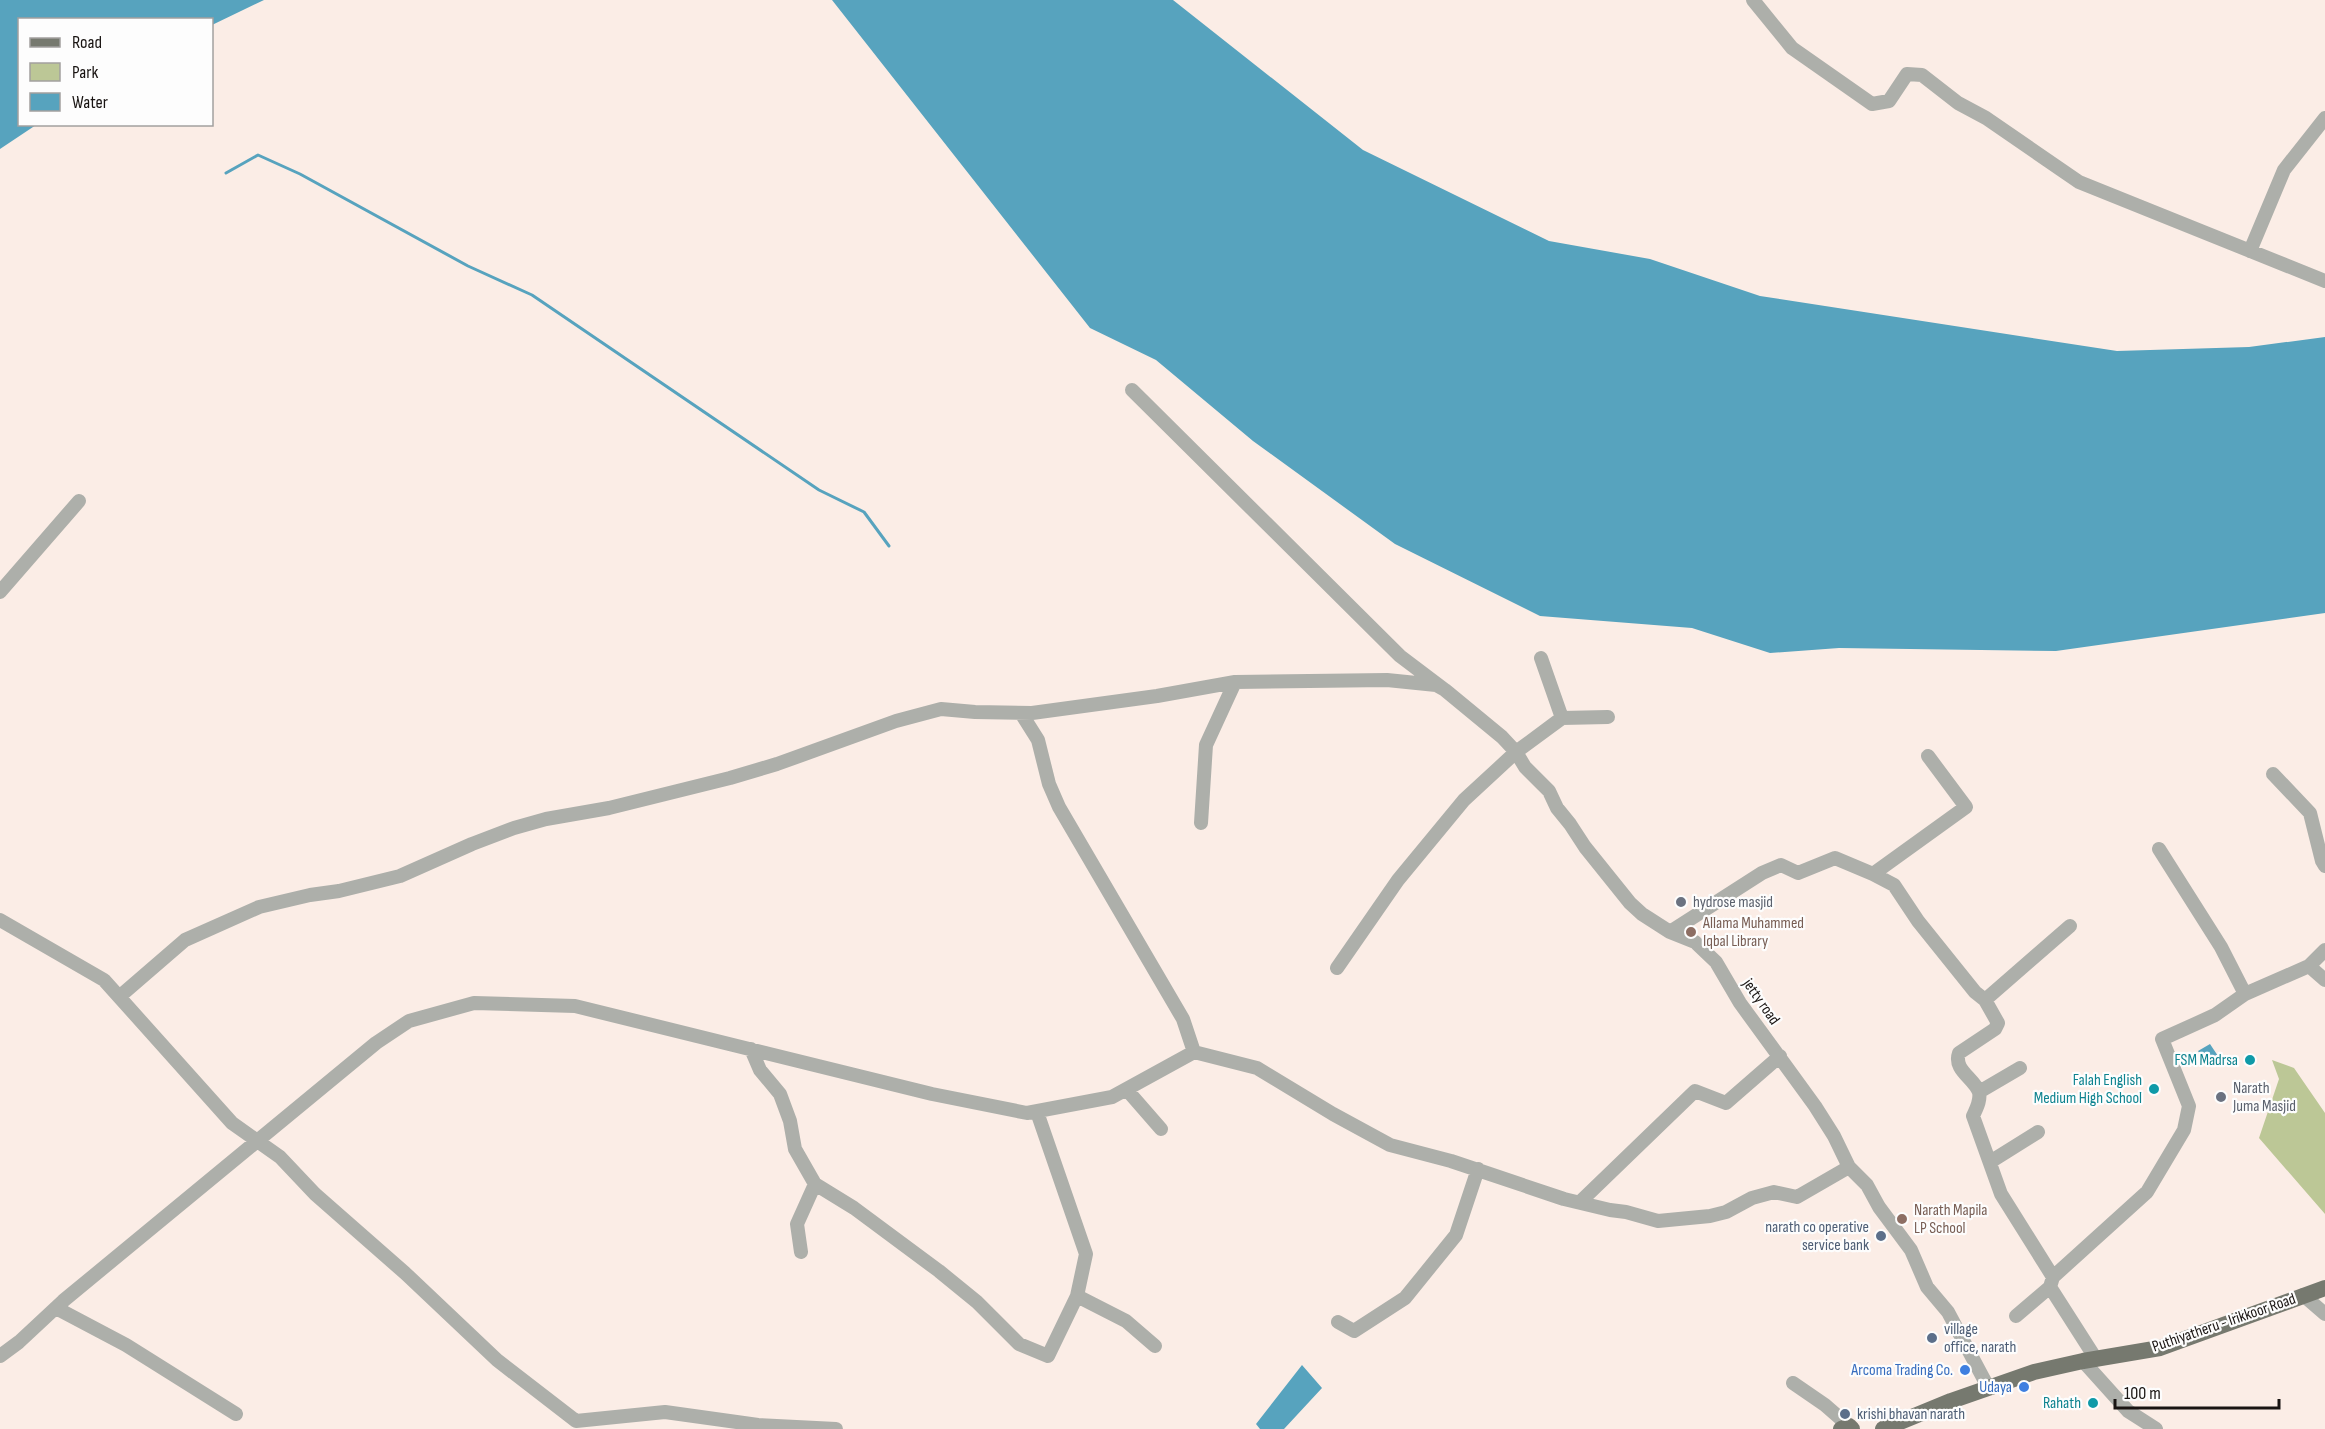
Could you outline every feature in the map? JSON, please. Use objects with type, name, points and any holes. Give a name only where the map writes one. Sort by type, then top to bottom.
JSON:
[{"type":"main road","name":"Puthiyatheru - Irikkoor Road","points":[[1883,1429],[1988,1387],[2034,1372],[2160,1348],[2210,1332],[2325,1288]]},
{"type":"street","points":[[1753,0],[1792,48],[1872,104],[1889,101],[1907,74],[1922,75],[1958,103],[1986,118],[2079,182],[2325,281]]},
{"type":"street","points":[[2250,251],[2284,170],[2325,118]]},
{"type":"street","name":"jetty road","points":[[1132,390],[1400,656],[1502,737],[1516,752],[1525,767],[1549,791],[1557,808],[1584,847],[1630,903],[1642,914],[1670,932],[1695,942],[1716,962],[1740,1004],[1780,1056],[1834,1136],[1849,1167],[1867,1185],[1879,1207],[1911,1250],[1927,1287],[1948,1312],[1988,1387]]},
{"type":"street","points":[[0,592],[79,501]]},
{"type":"street","points":[[1541,658],[1562,718]]},
{"type":"street","points":[[119,997],[185,940],[259,907],[400,876],[514,828],[546,819],[609,808],[730,778],[777,764],[896,721],[941,709],[1021,713],[1157,696],[1235,682],[1387,680],[1436,685],[1445,690]]},
{"type":"street","points":[[1201,823],[1206,745],[1235,682]]},
{"type":"street","points":[[1021,713],[1038,740],[1049,784],[1059,807],[1183,1019],[1194,1052]]},
{"type":"street","points":[[1337,968],[1398,880],[1456,809],[1516,752],[1562,718],[1608,717]]},
{"type":"street","points":[[1873,874],[1966,807],[1928,756]]},
{"type":"street","points":[[2273,774],[2310,813],[2325,866]]},
{"type":"street","points":[[2159,849],[2221,947],[2245,994]]},
{"type":"street","points":[[1670,932],[1762,873],[1781,865],[1798,873],[1835,858],[1894,885],[1918,921],[1975,992],[1985,1000],[1998,1023],[1998,1027],[1959,1053],[1957,1060],[1978,1092],[1979,1103],[1973,1116],[2001,1194],[2052,1282],[2090,1360],[2128,1411],[2156,1429]]},
{"type":"street","points":[[0,920],[104,980],[232,1124],[280,1157],[315,1194],[405,1273],[497,1360],[576,1421],[665,1412],[758,1425],[836,1429]]},
{"type":"street","points":[[1985,1000],[2070,926]]},
{"type":"street","points":[[2016,1316],[2147,1192],[2184,1130],[2189,1106],[2162,1039],[2215,1015],[2245,994],[2309,966],[2325,950]]},
{"type":"street","points":[[2309,966],[2325,980]]},
{"type":"street","points":[[0,1356],[20,1342],[56,1308],[376,1043],[409,1021],[474,1004],[575,1006],[932,1094],[1027,1113],[1112,1097],[1194,1052],[1257,1068],[1390,1145],[1478,1169],[1564,1199],[1658,1221],[1710,1216],[1726,1212],[1752,1198],[1774,1192],[1797,1197],[1849,1167]]},
{"type":"street","points":[[751,1049],[760,1070],[780,1094],[790,1121],[795,1149],[815,1184],[854,1208],[939,1271],[977,1302],[1019,1344],[1048,1356],[1077,1296],[1086,1254],[1037,1112]]},
{"type":"street","points":[[1580,1202],[1695,1091],[1726,1103],[1780,1056]]},
{"type":"street","points":[[1978,1092],[2020,1068]]},
{"type":"street","points":[[1127,1090],[1161,1129]]},
{"type":"street","points":[[1990,1162],[2038,1132]]},
{"type":"street","points":[[1338,1322],[1354,1331],[1405,1298],[1456,1235],[1478,1169]]},
{"type":"street","points":[[801,1252],[797,1224],[815,1184]]},
{"type":"street","points":[[2303,1295],[2325,1314]]},
{"type":"street","points":[[1077,1296],[1126,1321],[1155,1346]]},
{"type":"street","points":[[56,1308],[126,1345],[236,1414]]},
{"type":"street","points":[[1793,1383],[1825,1405],[1848,1428]]},
{"type":"green space","points":[[2272,1060],[2294,1068],[2325,1113],[2325,1214],[2259,1138],[2279,1079]]},
{"type":"water","points":[[0,0],[264,0],[213,25],[213,18],[18,18],[18,126],[34,126],[0,149]]},
{"type":"water","points":[[832,0],[1173,0],[1363,150],[1549,241],[1650,259],[1760,296],[2117,351],[2249,347],[2325,337],[2325,613],[2056,651],[1839,648],[1770,653],[1692,628],[1540,616],[1395,544],[1253,441],[1156,360],[1090,328]]},
{"type":"water","points":[[2210,1044],[2218,1056],[2206,1063],[2198,1051]]},
{"type":"water","points":[[1302,1365],[1322,1388],[1284,1429],[1260,1429],[1256,1424]]},
{"type":"waterway","points":[[226,173],[258,155],[300,174],[468,266],[532,295],[819,490],[864,512],[889,546]]},
{"type":"place","name":"hydrose masjid","points":[[1681,902]]},
{"type":"place","name":"Allama Muhammed Iqbal Library","points":[[1691,932]]},
{"type":"place","name":"FSM Madrsa","points":[[2250,1060]]},
{"type":"place","name":"Falah English Medium High School","points":[[2154,1089]]},
{"type":"place","name":"Narath Juma Masjid","points":[[2221,1097]]},
{"type":"place","name":"Narath Mapila LP School","points":[[1902,1219]]},
{"type":"place","name":"narath co operative service bank","points":[[1881,1236]]},
{"type":"place","name":"village office, narath","points":[[1932,1338]]},
{"type":"place","name":"Arcoma Trading Co.","points":[[1965,1370]]},
{"type":"place","name":"Udaya","points":[[2024,1387]]},
{"type":"place","name":"Rahath","points":[[2093,1403]]},
{"type":"place","name":"krishi bhavan narath","points":[[1845,1414]]}]
